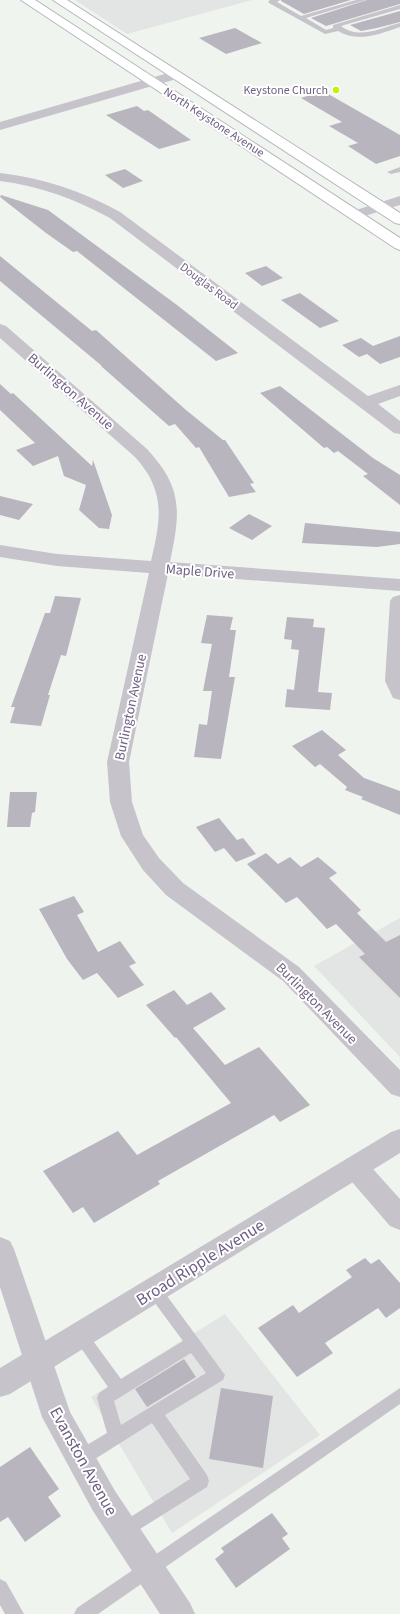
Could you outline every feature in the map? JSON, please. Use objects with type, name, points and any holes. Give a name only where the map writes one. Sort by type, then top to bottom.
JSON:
[{"type":"main road","name":"North Keystone Avenue","points":[[27,0],[400,245]]},
{"type":"main road","name":"North Keystone Avenue","points":[[58,0],[400,220]]},
{"type":"street","points":[[0,126],[175,75]]},
{"type":"street","name":"Douglas Road","points":[[0,177],[35,183],[63,191],[93,203],[115,215],[400,429]]},
{"type":"street","points":[[355,215],[400,200]]},
{"type":"street","name":"Burlington Avenue","points":[[0,329],[137,449],[155,469],[165,488],[169,502],[170,517],[160,568],[118,762],[118,789],[120,803],[130,831],[148,862],[174,890],[204,913],[271,958],[291,974],[400,1087]]},
{"type":"street","points":[[366,403],[400,390]]},
{"type":"street","name":"Maple Drive","points":[[0,551],[57,560],[400,585]]},
{"type":"street","points":[[400,601],[395,681],[400,693]]},
{"type":"street","name":"Broad Ripple Avenue","points":[[0,1384],[400,1140]]},
{"type":"street","points":[[355,1167],[400,1218]]},
{"type":"street","name":"Evanston Avenue","points":[[0,1249],[14,1284],[57,1417],[104,1501],[179,1614]]},
{"type":"lane","points":[[277,0],[271,2],[325,32],[339,28]]},
{"type":"lane","points":[[300,18],[363,0]]},
{"type":"lane","points":[[400,8],[335,26],[348,34],[368,34],[400,25]]},
{"type":"lane","points":[[391,172],[400,169]]},
{"type":"lane","points":[[81,1458],[217,1375],[154,1290]]},
{"type":"lane","points":[[80,1335],[119,1390]]},
{"type":"lane","points":[[116,1436],[105,1398],[193,1343]]},
{"type":"lane","points":[[83,1614],[400,1395]]},
{"type":"lane","points":[[124,1531],[201,1481],[154,1414]]},
{"type":"lane","points":[[0,1588],[16,1614]]},
{"type":"shaded area","points":[[75,0],[252,0],[127,34]]},
{"type":"shaded area","points":[[400,918],[400,1057],[314,966]]},
{"type":"shaded area","points":[[225,1314],[320,1435],[172,1533],[91,1397]]},
{"type":"building","points":[[281,0],[351,0],[304,14]]},
{"type":"building","points":[[367,0],[400,0],[400,4],[326,26],[311,18]]},
{"type":"building","points":[[400,11],[400,22],[361,31],[350,25]]},
{"type":"building","points":[[235,28],[262,43],[226,54],[199,38]]},
{"type":"building","points":[[323,91],[400,135],[400,156],[376,164],[348,146],[358,143],[329,126],[342,122],[301,98]]},
{"type":"building","points":[[137,106],[144,111],[148,110],[191,140],[159,149],[106,115]]},
{"type":"building","points":[[125,169],[143,181],[123,188],[105,175]]},
{"type":"building","points":[[1,195],[48,210],[177,305],[238,353],[216,361],[77,251],[73,252],[46,233],[0,197]]},
{"type":"building","points":[[0,256],[92,331],[96,330],[186,410],[223,440],[225,440],[254,483],[250,484],[256,492],[229,497],[199,447],[196,448],[175,424],[169,426],[102,366],[0,281]]},
{"type":"building","points":[[266,266],[283,278],[262,286],[245,273]]},
{"type":"building","points":[[300,293],[339,321],[320,328],[281,300]]},
{"type":"building","points":[[400,336],[400,357],[380,364],[367,354],[359,357],[342,345],[361,338],[373,346]]},
{"type":"building","points":[[0,384],[11,394],[13,393],[92,466],[93,460],[112,515],[109,529],[99,528],[79,510],[86,485],[64,476],[58,456],[33,466],[16,450],[35,443],[0,410]]},
{"type":"building","points":[[280,386],[373,458],[400,475],[400,505],[363,476],[368,474],[338,451],[334,453],[327,447],[324,448],[260,393]]},
{"type":"building","points":[[0,496],[33,504],[19,520],[0,515]]},
{"type":"building","points":[[249,514],[272,526],[252,540],[229,528]]},
{"type":"building","points":[[305,523],[400,532],[400,544],[377,547],[302,543]]},
{"type":"building","points":[[55,596],[81,598],[66,656],[61,655],[48,695],[50,695],[41,726],[10,723],[15,707],[11,707],[45,613],[50,613]]},
{"type":"building","points":[[207,615],[233,617],[230,630],[236,630],[229,677],[235,677],[221,759],[194,757],[199,724],[207,725],[212,691],[203,691],[212,644],[201,643]]},
{"type":"building","points":[[287,617],[314,619],[313,627],[325,628],[318,692],[332,693],[330,710],[285,707],[287,689],[294,690],[299,650],[291,649],[292,640],[284,639]]},
{"type":"building","points":[[322,730],[346,750],[338,755],[364,778],[400,791],[400,815],[361,799],[363,797],[345,790],[347,787],[320,764],[315,767],[292,746]]},
{"type":"building","points":[[10,792],[37,792],[35,812],[32,813],[30,827],[7,827]]},
{"type":"building","points":[[219,818],[237,840],[243,838],[256,854],[236,862],[224,848],[215,852],[196,827]]},
{"type":"building","points":[[266,853],[278,864],[290,857],[301,867],[318,857],[337,873],[329,878],[361,910],[357,913],[386,942],[400,935],[400,998],[359,957],[365,954],[336,924],[327,929],[297,897],[286,903],[247,864]]},
{"type":"building","points":[[74,896],[84,912],[77,915],[98,952],[120,941],[136,963],[129,966],[144,985],[118,998],[97,973],[83,980],[67,959],[39,909]]},
{"type":"building","points":[[174,990],[187,1005],[211,992],[226,1009],[193,1028],[225,1065],[259,1047],[310,1105],[280,1122],[274,1115],[158,1181],[160,1184],[94,1223],[83,1207],[73,1213],[43,1171],[118,1131],[137,1155],[231,1103],[176,1037],[175,1038],[146,1005]]},
{"type":"building","points":[[365,1258],[371,1264],[379,1259],[400,1283],[400,1308],[386,1318],[378,1308],[325,1343],[333,1353],[297,1377],[258,1328],[293,1305],[299,1313],[352,1277],[346,1270]]},
{"type":"building","points":[[184,1359],[196,1377],[147,1407],[135,1389]]},
{"type":"building","points":[[221,1388],[273,1396],[263,1468],[209,1459]]},
{"type":"building","points":[[30,1447],[59,1489],[48,1497],[61,1516],[25,1542],[8,1517],[0,1522],[0,1467]]},
{"type":"building","points":[[272,1513],[288,1534],[282,1538],[290,1549],[236,1588],[215,1559],[224,1552],[221,1548]]},
{"type":"place","name":"Keystone Church","points":[[336,90]]}]
